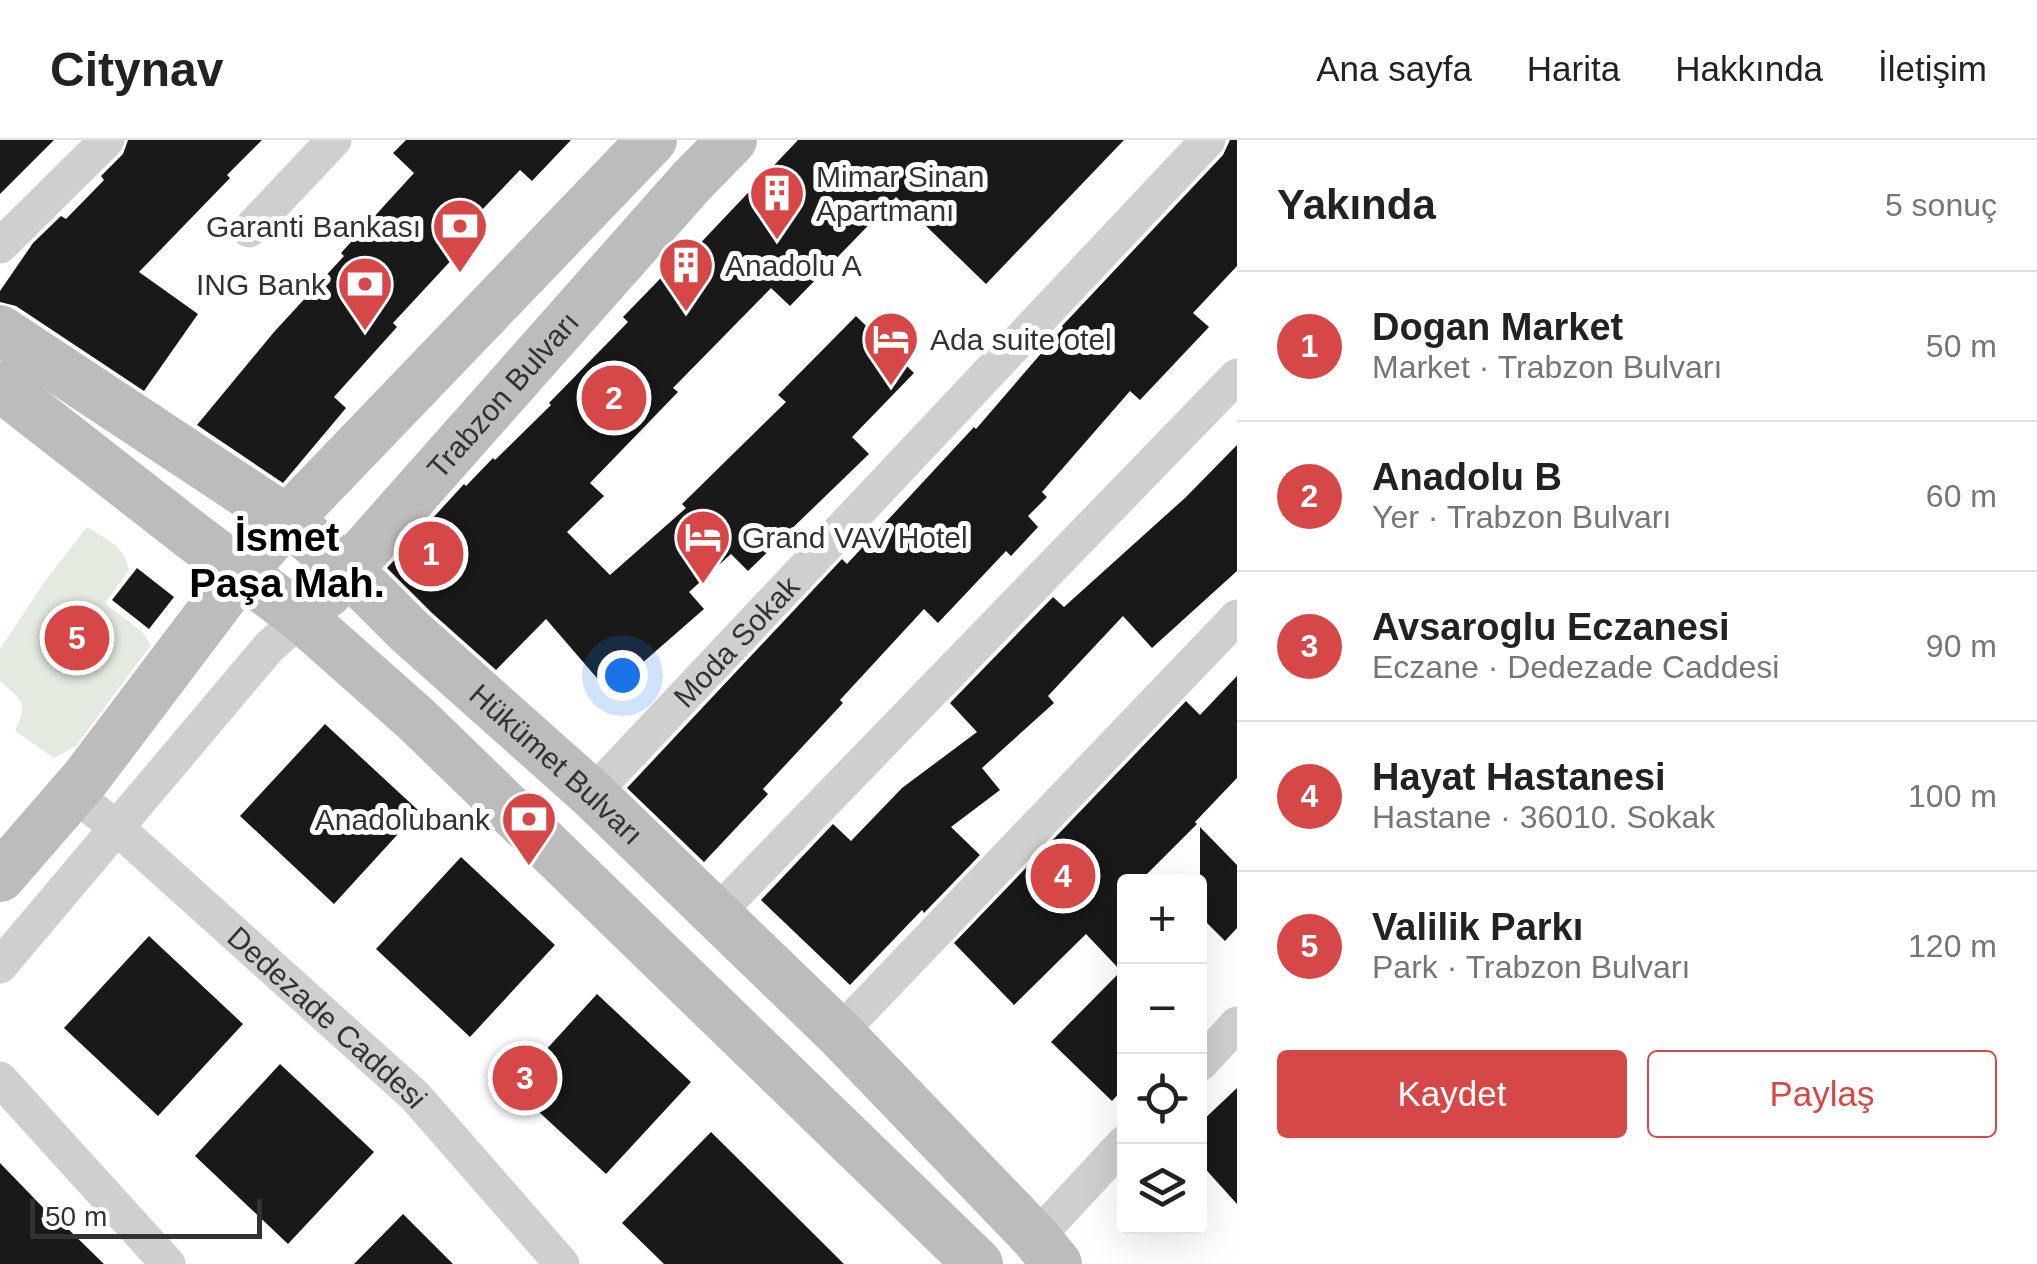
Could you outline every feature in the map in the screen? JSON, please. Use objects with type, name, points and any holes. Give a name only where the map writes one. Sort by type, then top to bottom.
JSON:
[{"type":"main road","points":[[0,877],[72,793],[242,571],[287,520],[652,140]]},
{"type":"main road","name":"Trabzon Bulvarı","points":[[302,618],[732,140]]},
{"type":"main road","name":"Hükümet Bulvarı","points":[[0,330],[287,520],[348,571],[409,631],[592,794],[839,1033],[1047,1251]]},
{"type":"main road","name":"Hükümet Bulvarı","points":[[0,386],[302,618],[416,719],[978,1264]]},
{"type":"street","points":[[0,246],[107,140]]},
{"type":"street","points":[[249,230],[334,140]]},
{"type":"street","name":"Moda Sokak","points":[[592,794],[1208,140]]},
{"type":"street","points":[[716,914],[1237,376]]},
{"type":"street","points":[[839,1033],[1237,617]]},
{"type":"street","name":"Trabzon Bulvarı","points":[[0,966],[269,646],[302,618]]},
{"type":"street","name":"Dedezade Caddesi","points":[[72,793],[116,827],[414,1096],[562,1264]]},
{"type":"street","points":[[1207,1056],[1237,1024]]},
{"type":"street","points":[[0,1079],[168,1264]]},
{"type":"street","points":[[1047,1251],[1123,1144]]},
{"type":"shaded area","points":[[87,527],[119,549],[129,570],[105,603],[142,632],[151,645],[76,746],[54,758],[15,731],[22,708],[18,698],[0,681],[0,649]]},
{"type":"building","points":[[0,140],[54,140],[0,194]]},
{"type":"building","points":[[128,140],[262,140],[139,272],[198,314],[144,391],[16,306],[0,302],[0,291],[33,243],[61,216],[66,219],[104,180],[101,176],[123,154]]},
{"type":"building","points":[[406,140],[571,140],[532,181],[520,170],[461,232],[470,240],[393,323],[397,327],[334,397],[346,408],[283,483],[197,425],[344,256],[341,253],[414,173],[393,153]]},
{"type":"building","points":[[798,140],[1124,140],[986,284],[896,197],[790,306],[771,288],[673,388],[678,392],[590,483],[604,496],[567,532],[610,575],[686,508],[682,504],[786,402],[778,395],[856,316],[914,373],[852,437],[869,454],[748,571],[731,554],[689,592],[704,609],[609,692],[546,619],[496,670],[387,568],[464,484],[495,460],[551,405],[628,322],[623,317],[687,251],[690,254]]},
{"type":"building","points":[[1230,140],[1237,140],[1237,266],[1193,313],[1209,327],[1140,400],[1130,391],[1042,492],[1047,497],[1028,516],[1038,527],[1011,556],[1006,551],[938,623],[924,609],[763,789],[768,794],[704,862],[627,788],[842,559],[847,564],[976,429],[1062,326],[1223,155]]},
{"type":"building","points":[[1237,445],[1237,571],[1152,648],[1123,616],[1048,696],[1054,703],[982,768],[1000,790],[951,827],[980,855],[850,985],[761,900],[833,824],[851,841],[902,788],[977,732],[950,703],[1053,597],[1064,607],[1186,497]]},
{"type":"building","points":[[137,568],[174,597],[149,629],[112,600]]},
{"type":"building","points":[[1237,676],[1237,778],[1147,874],[1117,874],[1117,967],[1086,934],[1014,1005],[954,943],[1186,701],[1200,715]]},
{"type":"building","points":[[325,724],[419,811],[334,904],[240,816]]},
{"type":"building","points":[[1200,827],[1237,865],[1237,928],[1225,941],[1207,923],[1207,874],[1200,874]]},
{"type":"building","points":[[461,857],[555,945],[470,1037],[376,949]]},
{"type":"building","points":[[149,936],[243,1024],[158,1116],[64,1028]]},
{"type":"building","points":[[1117,975],[1117,1096],[1112,1101],[1051,1042]]},
{"type":"building","points":[[597,994],[691,1082],[606,1174],[512,1087]]},
{"type":"building","points":[[280,1064],[374,1152],[288,1244],[195,1156]]},
{"type":"building","points":[[1237,1088],[1237,1204],[1207,1171],[1207,1116]]},
{"type":"building","points":[[711,1132],[844,1264],[664,1264],[622,1223]]},
{"type":"building","points":[[0,1163],[60,1225],[104,1264],[0,1264]]},
{"type":"building","points":[[403,1214],[453,1264],[354,1264]]},
{"type":"place","name":"Mimar Sinan Apartmanı","points":[[777,242]]},
{"type":"place","name":"Garanti Bankası","points":[[460,275]]},
{"type":"place","name":"Anadolu A","points":[[686,314]]},
{"type":"place","name":"ING Bank","points":[[365,333]]},
{"type":"place","name":"Ada suite otel","points":[[891,388]]},
{"type":"place","name":"Anadolu B","points":[[614,398]]},
{"type":"place","name":"Dogan Market","points":[[431,554]]},
{"type":"place","name":"Grand VAV Hotel","points":[[703,586]]},
{"type":"place","name":"Valilik Parkı","points":[[77,638]]},
{"type":"place","name":"Anadolubank","points":[[529,868]]},
{"type":"place","name":"Hayat Hastanesi","points":[[1063,876]]},
{"type":"place","name":"Avsaroglu Eczanesi","points":[[525,1078]]},
{"type":"district","name":"İsmet Paşa Mah.","points":[[287,560]]}]
